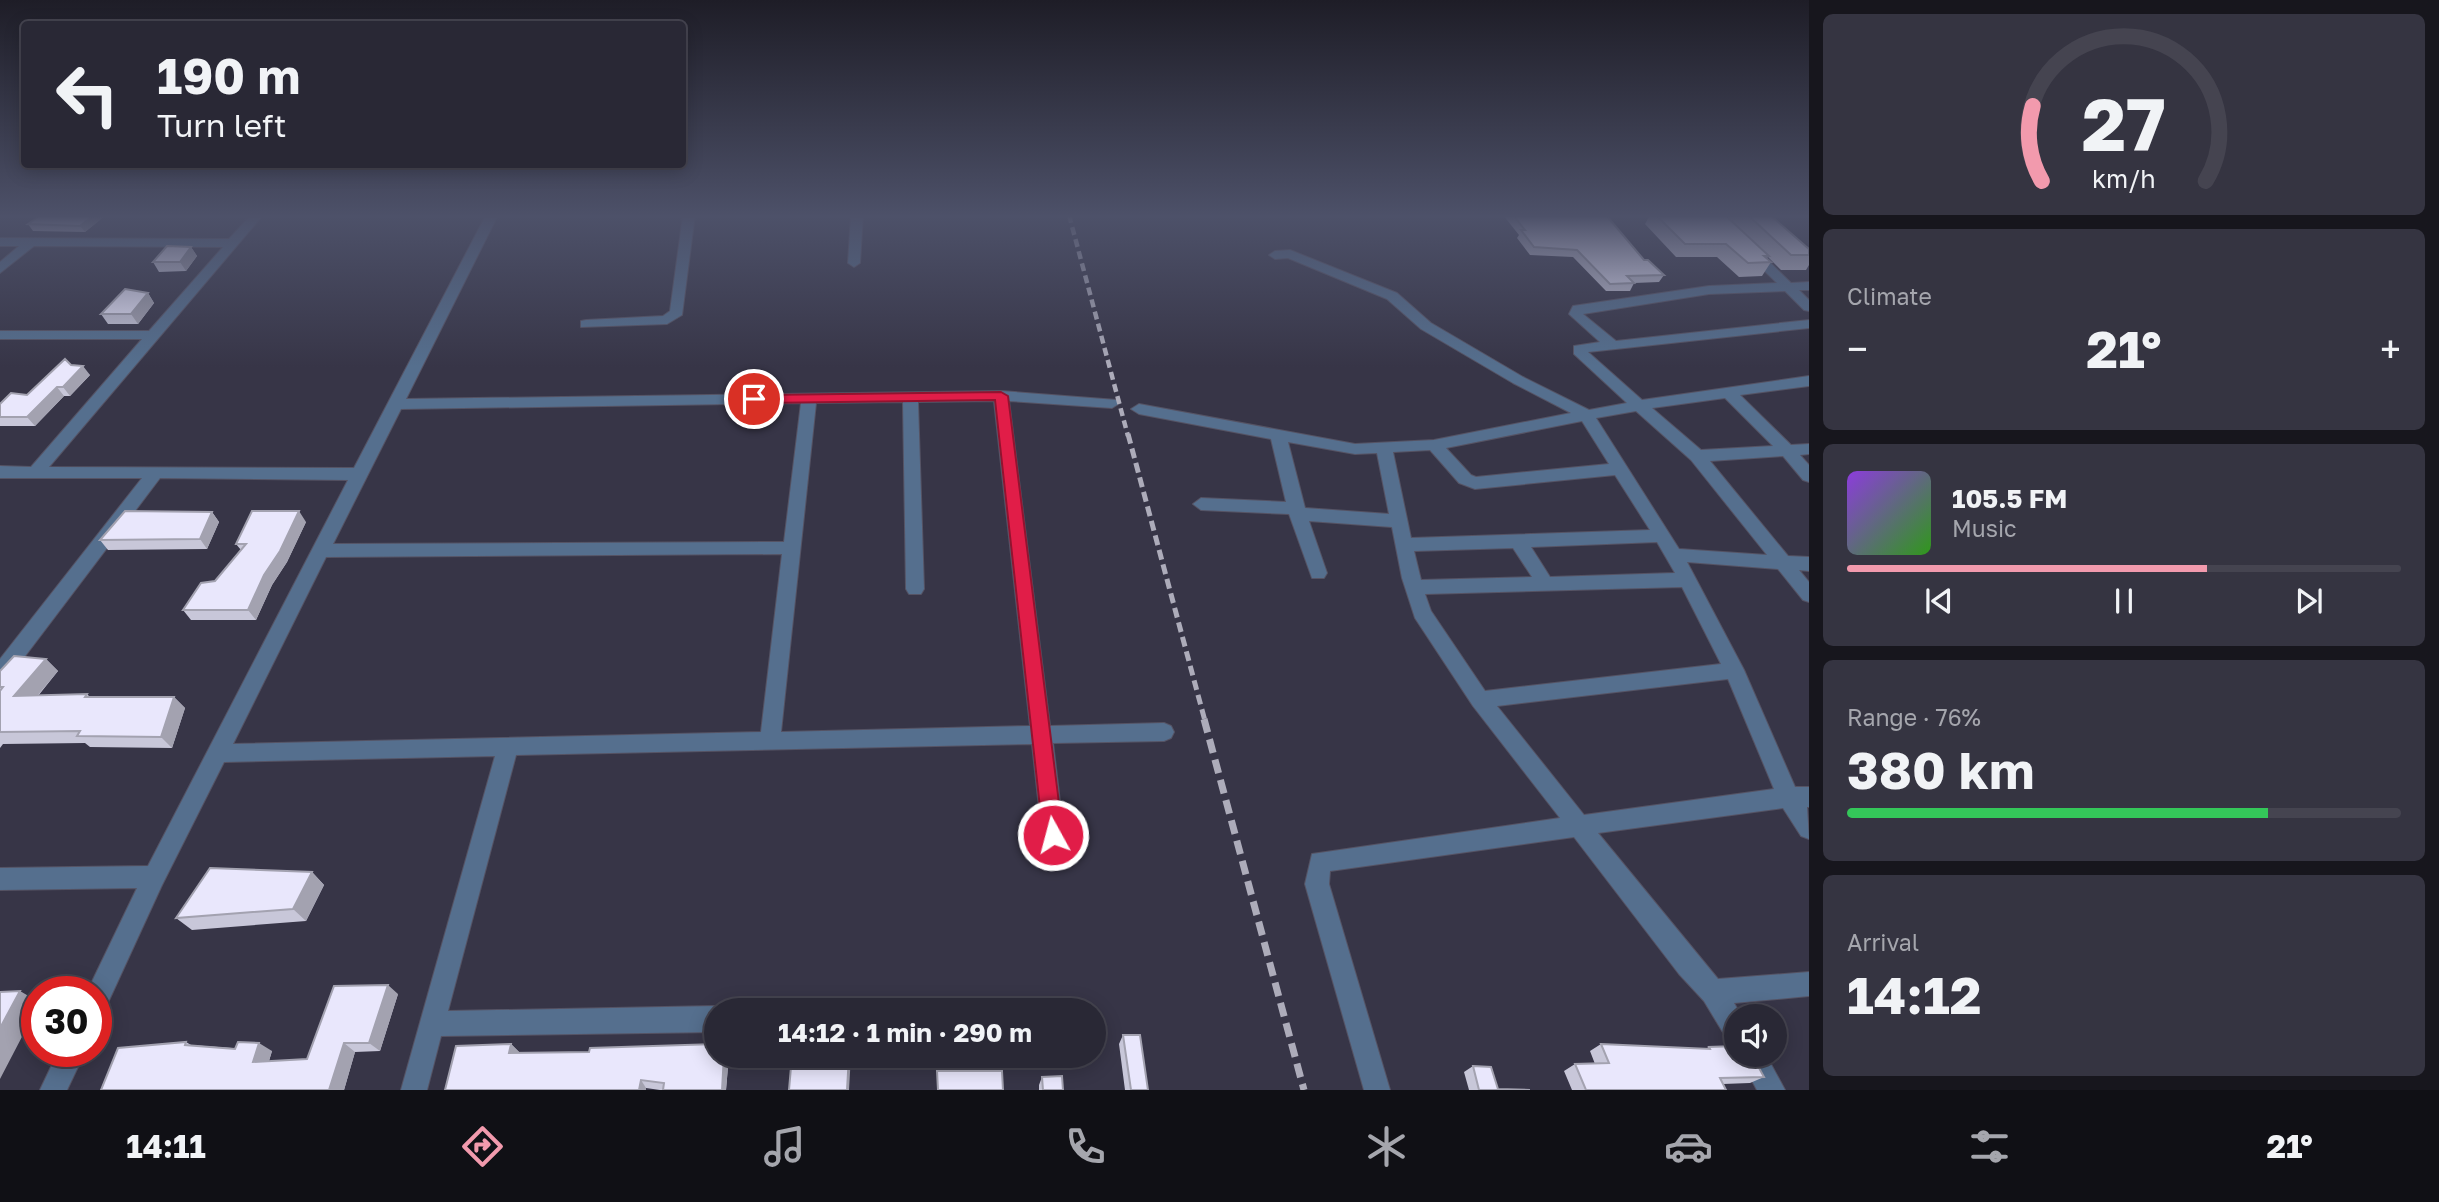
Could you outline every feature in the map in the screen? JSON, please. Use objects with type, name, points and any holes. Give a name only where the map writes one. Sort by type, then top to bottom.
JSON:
[{"type":"street","points":[[36,472],[213,266]]},
{"type":"street","points":[[108,976],[155,877],[466,266]]},
{"type":"street","points":[[586,324],[667,320],[673,317],[677,312],[683,266]]},
{"type":"street","points":[[1319,266],[1392,296],[1426,326],[1518,380],[1586,415],[1674,555],[1798,797],[1809,829]]},
{"type":"street","points":[[1766,266],[1809,307]]},
{"type":"street","points":[[1611,344],[1579,318],[1576,314],[1578,309],[1709,290],[1809,286]]},
{"type":"street","points":[[1809,324],[1579,349],[1581,354],[1697,456],[1809,595]]},
{"type":"street","points":[[0,335],[153,335]]},
{"type":"street","points":[[1139,409],[1355,449],[1384,448],[1434,445],[1640,405],[1809,381]]},
{"type":"street","points":[[1729,393],[1787,450],[1809,476]]},
{"type":"street","points":[[396,404],[1001,396],[1112,403]]},
{"type":"street","points":[[1001,396],[1053,835]]},
{"type":"street","points":[[910,397],[915,589]]},
{"type":"street","points":[[770,741],[809,398]]},
{"type":"street","points":[[1278,435],[1297,511],[1318,573]]},
{"type":"street","points":[[1434,445],[1465,479],[1475,483],[1619,469]]},
{"type":"street","points":[[1384,448],[1404,545],[1422,613],[1480,700],[1688,965],[1713,992],[1724,1010]]},
{"type":"street","points":[[1697,456],[1809,449]]},
{"type":"street","points":[[0,472],[360,474]]},
{"type":"street","points":[[0,674],[155,473]]},
{"type":"street","points":[[1201,504],[1399,521]]},
{"type":"street","points":[[1404,545],[1663,536]]},
{"type":"street","points":[[1519,542],[1545,583]]},
{"type":"street","points":[[321,551],[792,548]]},
{"type":"street","points":[[1674,555],[1809,564]]},
{"type":"street","points":[[1415,587],[1686,580]]},
{"type":"street","points":[[1480,700],[1734,670]]},
{"type":"street","points":[[218,753],[1164,732]]},
{"type":"street","points":[[414,1090],[508,746]]},
{"type":"street","points":[[1377,1090],[1317,884],[1320,862],[1798,797]]},
{"type":"street","points":[[0,878],[155,877]]},
{"type":"street","points":[[1713,992],[1809,984]]},
{"type":"street","points":[[432,1024],[704,1019]]},
{"type":"street","points":[[53,1090],[64,1067]]},
{"type":"street","points":[[1758,1067],[1772,1090]]},
{"type":"building","points":[[1592,266],[1654,266],[1664,275],[1627,276],[1634,283],[1610,284]]},
{"type":"building","points":[[125,289],[148,293],[131,314],[101,314]]},
{"type":"building","points":[[65,359],[71,365],[83,366],[63,387],[57,387],[27,417],[0,417],[0,404],[11,393],[27,395]]},
{"type":"building","points":[[125,511],[212,512],[200,539],[100,540]]},
{"type":"building","points":[[252,511],[299,511],[248,610],[183,610],[201,583],[215,581],[246,544],[236,544]]},
{"type":"building","points":[[14,656],[46,659],[14,696],[87,694],[85,697],[174,697],[161,737],[77,736],[80,731],[0,732],[0,691],[3,687],[0,687],[0,671]]},
{"type":"building","points":[[210,868],[312,872],[293,909],[176,918]]},
{"type":"building","points":[[388,985],[369,1043],[344,1043],[329,1090],[101,1090],[118,1048],[186,1042],[185,1045],[235,1049],[238,1042],[259,1043],[253,1062],[307,1059],[334,986]]},
{"type":"building","points":[[20,991],[0,1028],[0,992]]},
{"type":"building","points":[[1123,1035],[1140,1035],[1148,1090],[1131,1090]]},
{"type":"building","points":[[511,1044],[509,1053],[589,1052],[590,1048],[704,1044],[704,1068],[723,1068],[722,1090],[663,1090],[664,1083],[641,1080],[639,1090],[445,1090],[456,1046]]},
{"type":"building","points":[[1601,1044],[1710,1049],[1709,1047],[1724,1046],[1724,1067],[1759,1067],[1764,1077],[1720,1078],[1726,1090],[1586,1090],[1575,1064],[1609,1063]]},
{"type":"building","points":[[1473,1066],[1491,1067],[1498,1089],[1530,1090],[1479,1090]]},
{"type":"building","points":[[791,1068],[848,1068],[847,1090],[789,1090]]},
{"type":"building","points":[[937,1071],[1002,1071],[1003,1090],[938,1090]]},
{"type":"building","points":[[1062,1076],[1063,1090],[1043,1090],[1042,1077]]},
{"type":"railway","points":[[1083,266],[1128,436]]},
{"type":"railway","points":[[1128,434],[1205,721]]},
{"type":"railway","points":[[1204,719],[1304,1090]]},
{"type":"route","points":[[754,399],[1001,396],[1053,835]]}]
